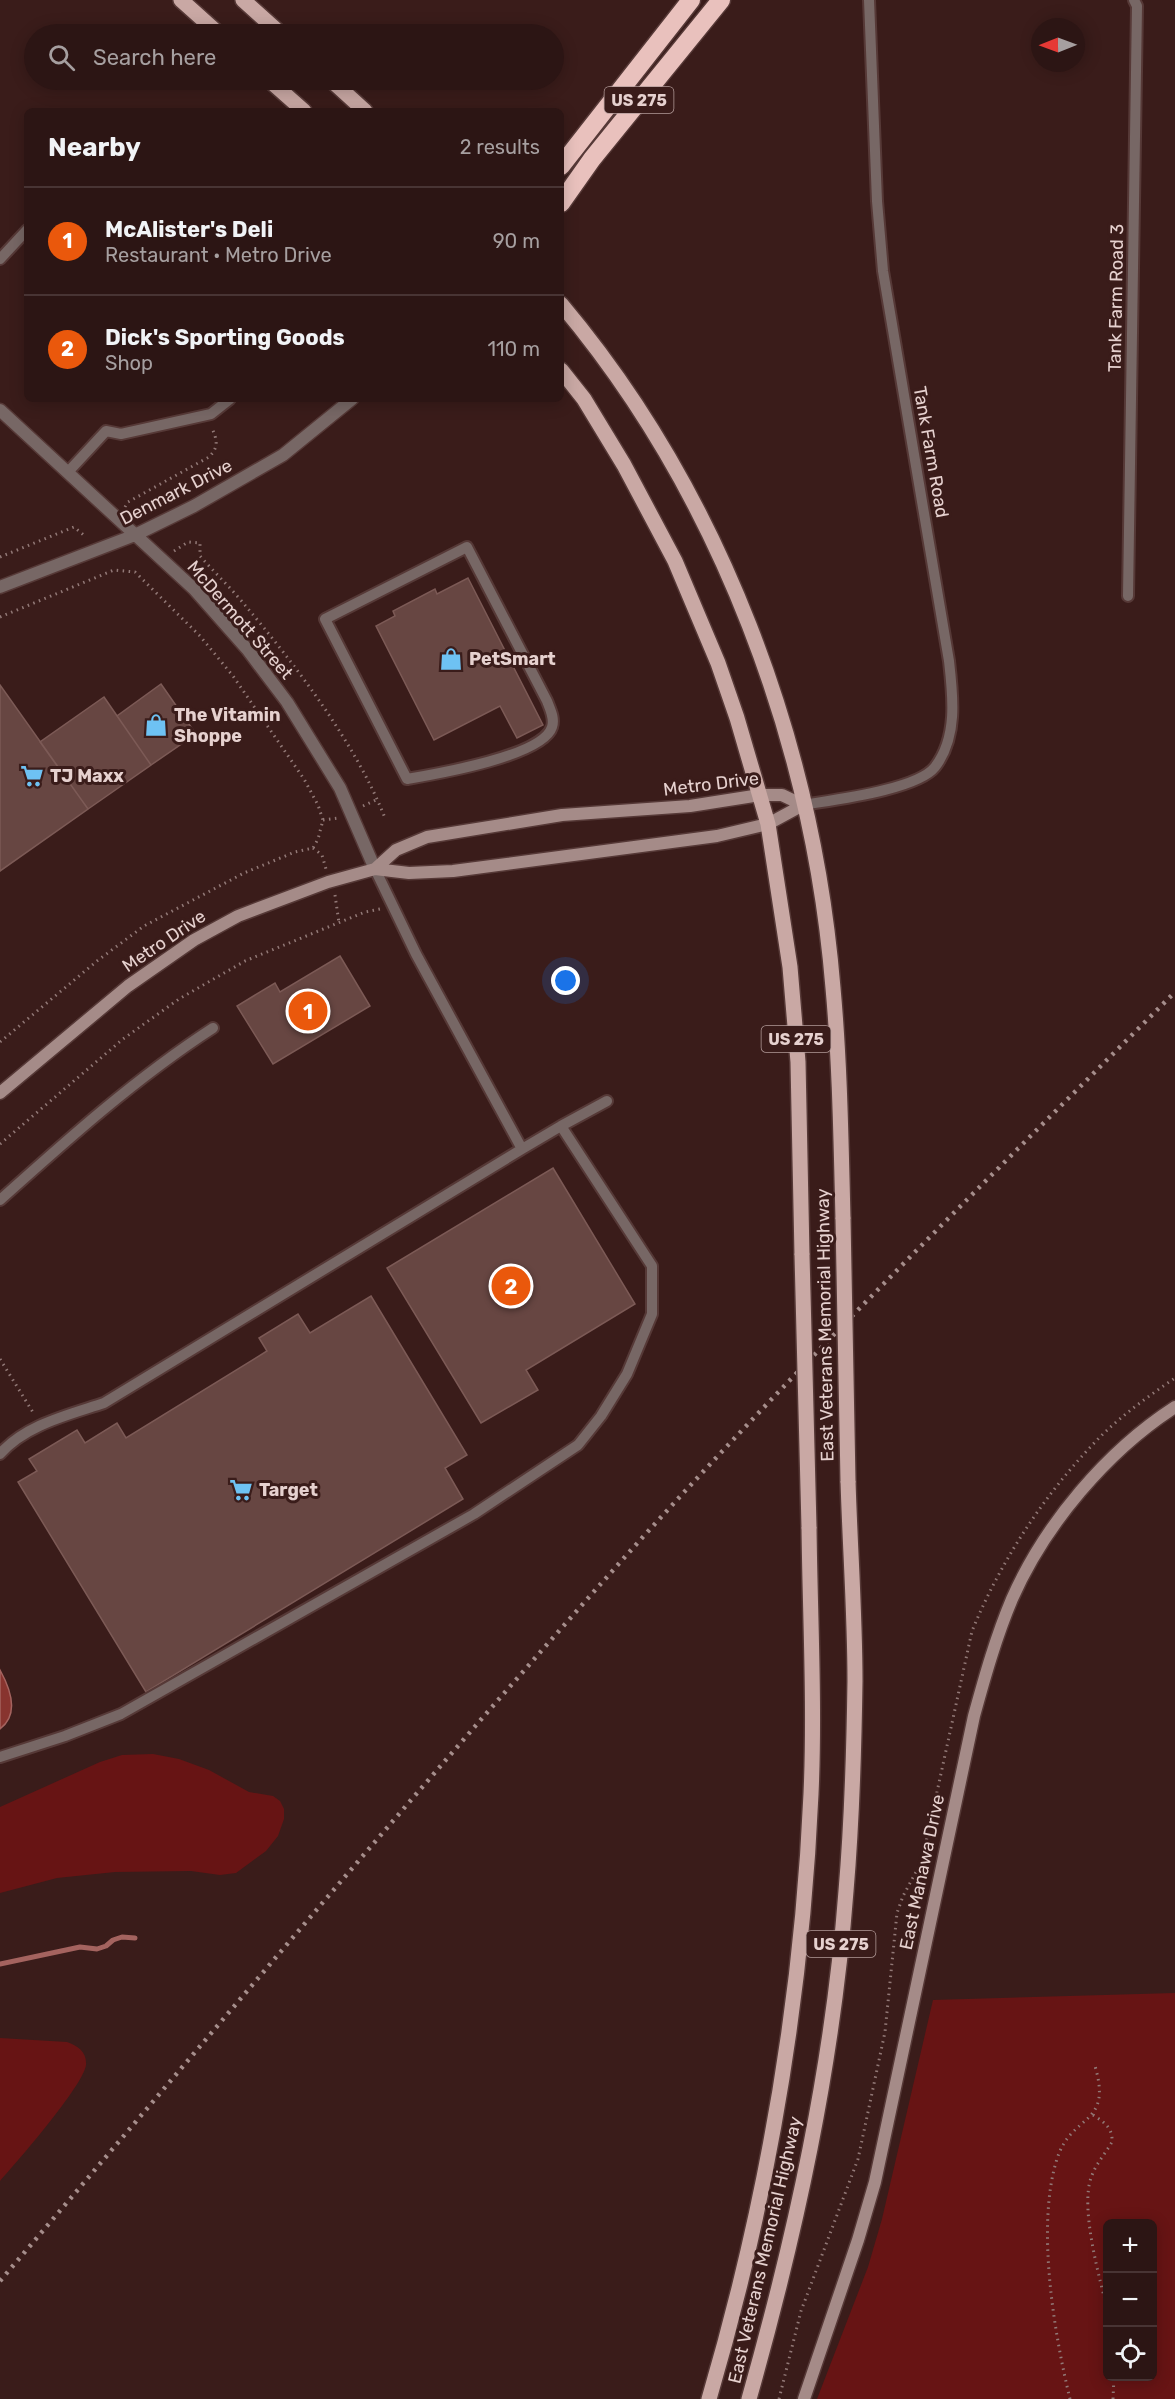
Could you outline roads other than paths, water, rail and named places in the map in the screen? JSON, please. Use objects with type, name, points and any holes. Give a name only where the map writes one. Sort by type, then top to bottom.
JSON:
[{"type":"highway","points":[[564,162],[691,0]]},
{"type":"highway","name":"US 275","points":[[564,199],[592,159],[721,0]]},
{"type":"main road","points":[[181,0],[208,24]]},
{"type":"main road","points":[[243,0],[270,24]]},
{"type":"main road","points":[[280,90],[301,108]]},
{"type":"main road","points":[[342,90],[362,108]]},
{"type":"main road","name":"East Veterans Memorial Highway","points":[[564,308],[629,393],[705,525],[763,658],[793,753],[822,897],[833,987],[841,1117],[848,1481],[855,1679],[853,1778],[845,1904],[833,2010],[817,2118],[800,2203],[749,2399]]},
{"type":"main road","name":"East Veterans Memorial Highway","points":[[564,374],[584,399],[624,465],[675,561],[718,663],[768,824],[790,967],[797,1050],[808,1527],[811,1791],[805,1891],[792,2010],[776,2120],[758,2207],[710,2399]]},
{"type":"street","name":"Denmark Drive","points":[[0,587],[135,535],[233,485],[283,454],[348,402]]},
{"type":"street","name":"McDermott Street","points":[[0,410],[194,589],[247,649],[287,702],[340,788],[375,869]]},
{"type":"street","name":"Metro Drive","points":[[375,869],[396,849],[427,837],[562,815],[690,806],[760,795],[782,795],[803,805]]},
{"type":"street","name":"Metro Drive","points":[[0,1093],[128,986],[194,940],[238,916],[328,882],[375,869],[409,873],[453,871],[717,836],[768,824],[803,805]]},
{"type":"street","name":"East Manawa Drive","points":[[804,2399],[858,2240],[875,2182],[975,1716],[986,1669],[999,1630],[1027,1569],[1063,1514],[1100,1470],[1124,1446],[1156,1419],[1175,1407]]},
{"type":"lane","name":"Tank Farm Road","points":[[803,805],[880,791],[913,781],[933,770],[944,751],[951,730],[953,696],[949,661],[880,249],[869,0]]},
{"type":"lane","name":"Tank Farm Road 3","points":[[1128,597],[1137,6],[1134,0]]},
{"type":"lane","points":[[0,259],[24,233]]},
{"type":"lane","points":[[68,472],[106,431],[121,434],[211,414],[226,402]]},
{"type":"lane","points":[[466,547],[547,701],[553,718],[552,729],[543,740],[530,747],[464,769],[407,779],[335,638],[325,619],[466,547]]},
{"type":"lane","points":[[375,869],[416,954],[522,1149]]},
{"type":"lane","points":[[0,1200],[107,1106],[188,1044],[213,1028]]},
{"type":"lane","points":[[0,1454],[8,1445],[41,1426],[104,1403],[522,1149],[607,1101]]},
{"type":"lane","points":[[0,1758],[121,1714],[474,1514],[578,1445],[601,1416],[627,1374],[652,1314],[652,1266],[561,1126]]},
{"type":"waterway","points":[[0,1964],[80,1947],[97,1949],[122,1937],[135,1938]]},
{"type":"railway","points":[[0,2281],[399,1814],[642,1538],[838,1330],[1175,992]]},
{"type":"place","name":"PetSmart","points":[[451,659]]},
{"type":"place","name":"The Vitamin Shoppe","points":[[156,725]]},
{"type":"place","name":"TJ Maxx","points":[[32,776]]},
{"type":"place","name":"McAlister's Deli","points":[[308,1011]]},
{"type":"place","name":"Dick's Sporting Goods","points":[[511,1286]]},
{"type":"place","name":"Target","points":[[241,1490]]}]
